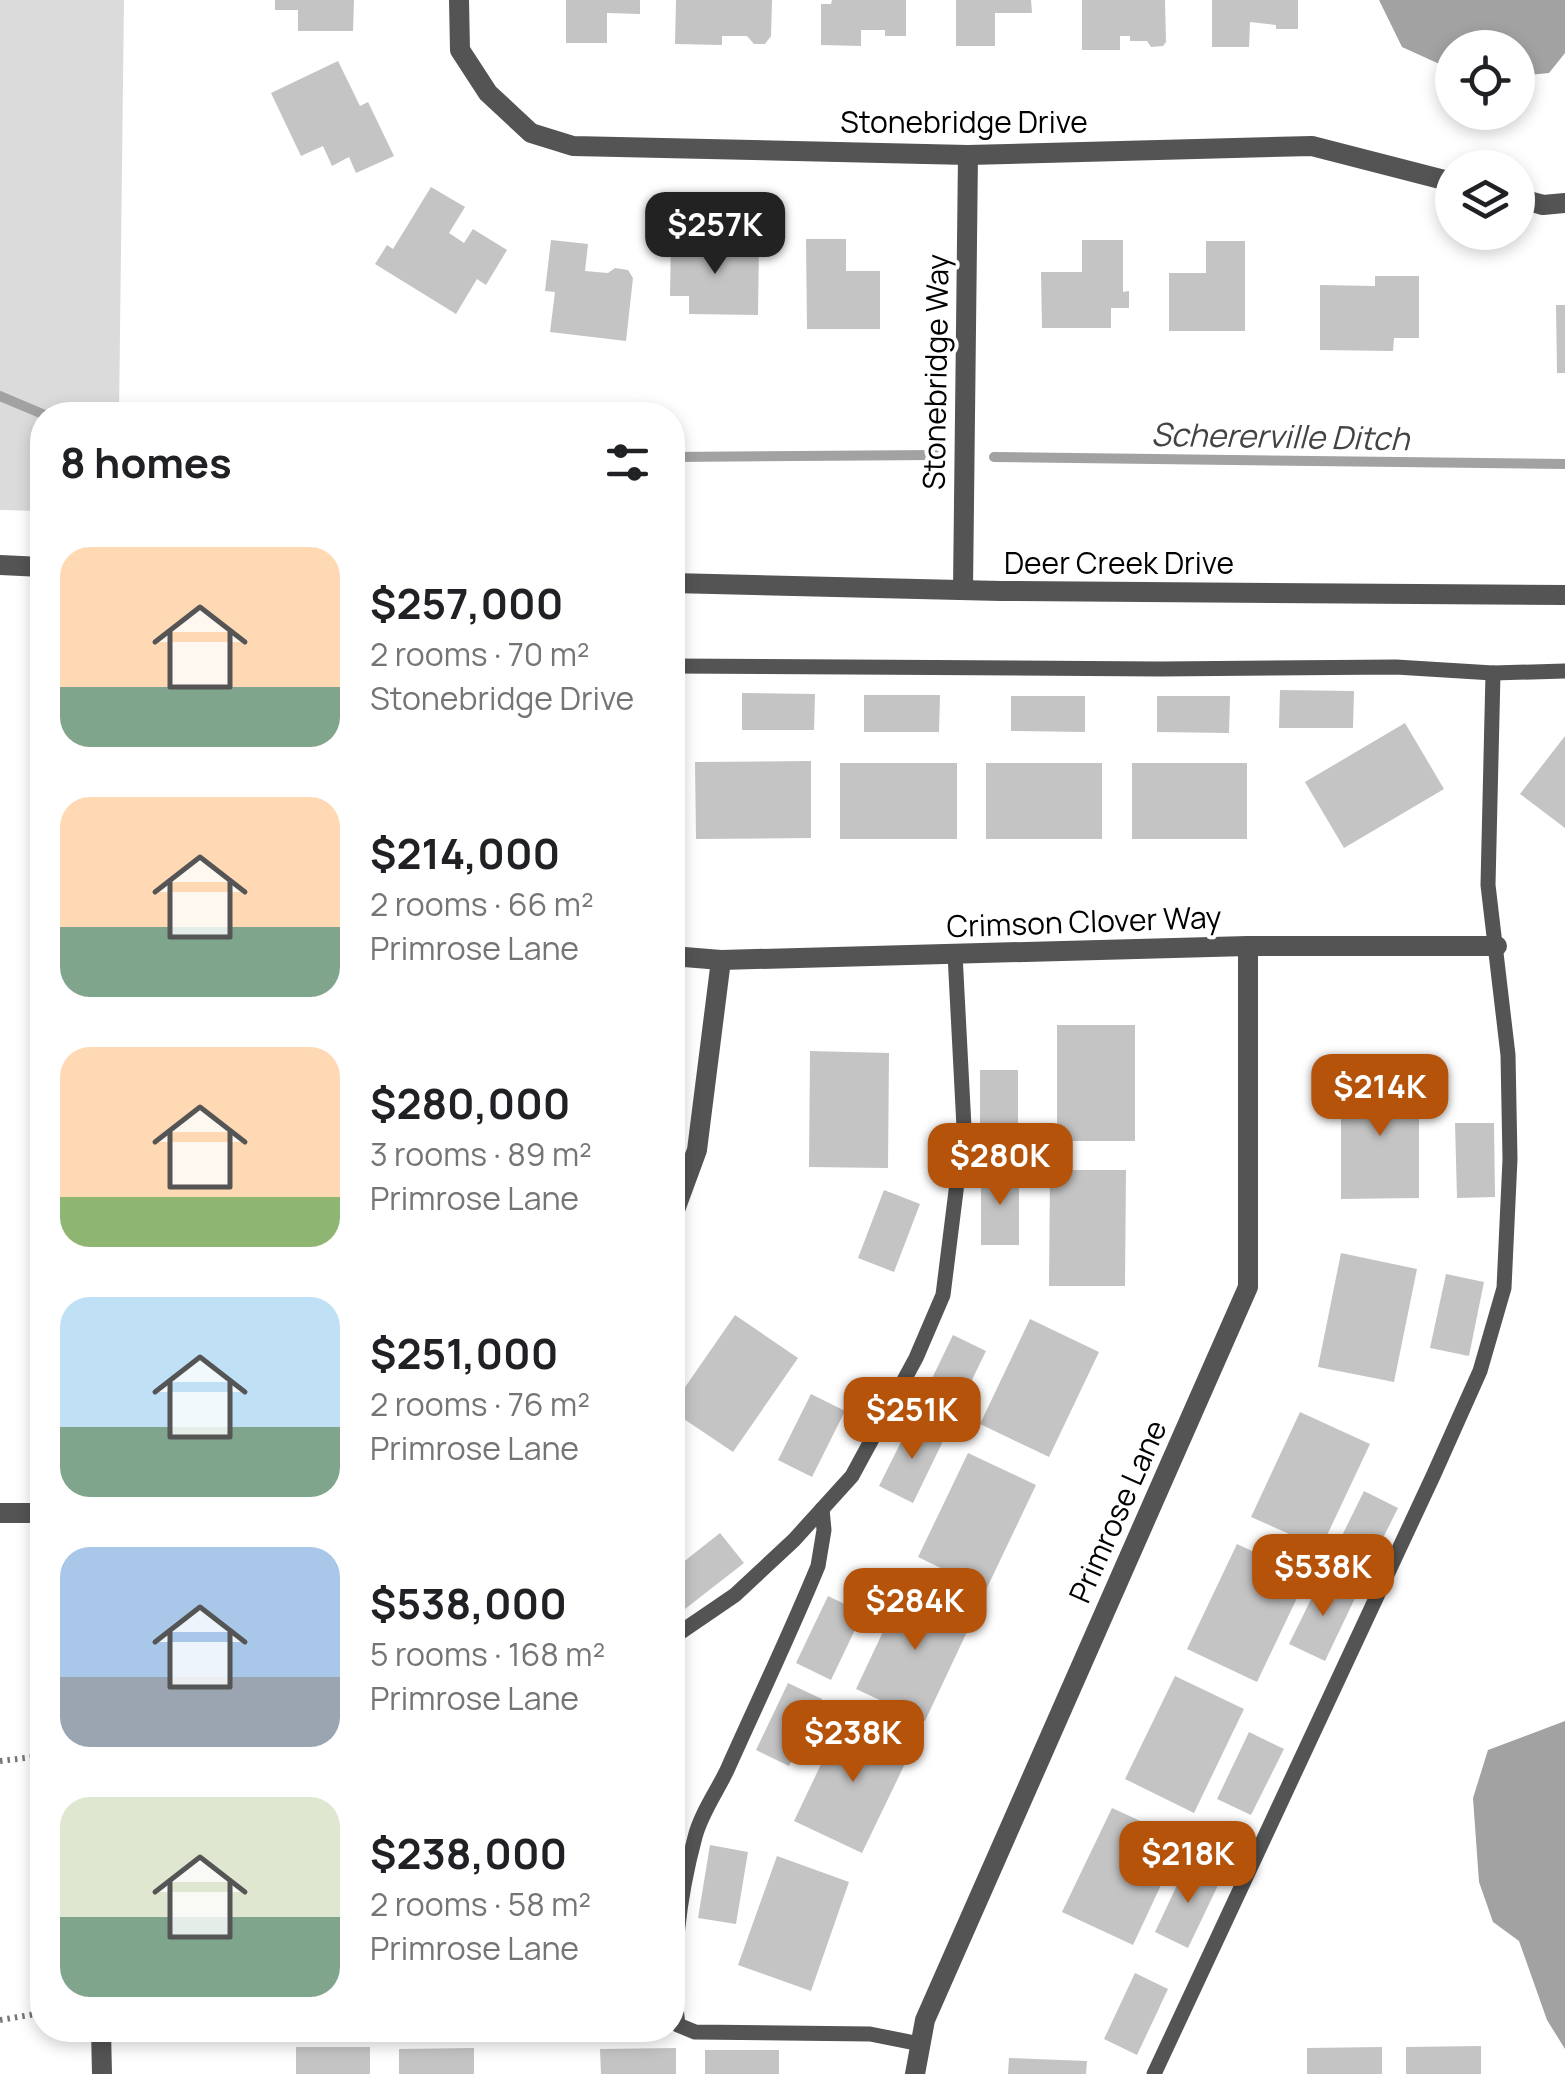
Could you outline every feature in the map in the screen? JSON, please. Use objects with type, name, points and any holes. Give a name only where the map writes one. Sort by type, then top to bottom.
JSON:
[{"type":"street","name":"Stonebridge Drive","points":[[459,0],[460,50],[488,93],[531,133],[573,146],[968,155],[1312,146],[1435,178]]},
{"type":"street","name":"Stonebridge Way","points":[[963,590],[968,155]]},
{"type":"street","points":[[1535,202],[1565,203]]},
{"type":"street","points":[[0,565],[30,566]]},
{"type":"street","name":"Deer Creek Drive","points":[[685,583],[1565,595]]},
{"type":"street","name":"Crimson Clover Way","points":[[685,957],[721,960],[1248,946],[1497,946]]},
{"type":"street","name":"Primrose Lane","points":[[914,2074],[925,2020],[1248,1287],[1248,946]]},
{"type":"street","points":[[685,1183],[697,1150],[721,960]]},
{"type":"street","points":[[0,1513],[30,1513]]},
{"type":"street","points":[[101,2042],[102,2074]]},
{"type":"lane","points":[[685,666],[1565,672]]},
{"type":"lane","points":[[1154,2074],[1434,1474],[1480,1370],[1504,1288],[1510,1159],[1508,1055],[1487,854],[1493,673]]},
{"type":"lane","points":[[685,1629],[736,1595],[794,1540],[852,1476],[916,1358],[943,1295],[964,1127],[954,954]]},
{"type":"lane","points":[[685,1890],[696,1833],[818,1566],[824,1530],[822,1509]]},
{"type":"lane","points":[[685,2029],[870,2034],[920,2044]]},
{"type":"path","points":[[0,1761],[30,1757]]},
{"type":"path","points":[[0,2020],[30,2015]]},
{"type":"shaded area","points":[[0,0],[124,0],[119,402],[30,402],[30,511],[0,510]]},
{"type":"shaded area","points":[[1379,0],[1565,0],[1565,53],[1549,73],[1535,74],[1535,30],[1435,30],[1435,62],[1402,47]]},
{"type":"shaded area","points":[[1565,1721],[1565,2049],[1547,2020],[1519,1941],[1493,1922],[1479,1882],[1473,1798],[1488,1750]]},
{"type":"building","points":[[275,0],[354,0],[353,31],[298,31],[298,10],[275,10]]},
{"type":"building","points":[[566,0],[640,0],[640,14],[607,13],[607,43],[566,43]]},
{"type":"building","points":[[676,0],[772,0],[771,36],[765,44],[754,44],[747,36],[722,36],[722,45],[675,44]]},
{"type":"building","points":[[832,0],[906,0],[906,36],[885,36],[885,30],[861,30],[861,46],[821,45],[821,4],[831,4]]},
{"type":"building","points":[[956,0],[1031,0],[1032,13],[995,13],[995,46],[956,46]]},
{"type":"building","points":[[1082,0],[1165,0],[1166,42],[1151,47],[1147,41],[1130,41],[1130,36],[1120,36],[1120,50],[1082,50]]},
{"type":"building","points":[[1212,0],[1298,0],[1298,29],[1276,29],[1276,25],[1250,22],[1249,47],[1212,47]]},
{"type":"building","points":[[338,61],[360,106],[368,102],[394,156],[356,173],[349,157],[332,166],[323,146],[301,156],[271,93]]},
{"type":"building","points":[[431,187],[465,207],[449,233],[464,243],[473,229],[507,250],[486,285],[477,279],[456,314],[375,264],[387,245],[393,249]]},
{"type":"building","points":[[671,237],[714,238],[714,249],[738,250],[738,244],[759,244],[758,315],[689,314],[689,296],[670,296]]},
{"type":"building","points":[[806,239],[846,239],[846,271],[880,271],[880,329],[807,329]]},
{"type":"building","points":[[551,240],[588,244],[585,271],[628,270],[633,278],[626,341],[550,332],[555,292],[545,291]]},
{"type":"building","points":[[1082,240],[1123,240],[1123,292],[1129,291],[1129,308],[1111,308],[1111,328],[1042,328],[1041,272],[1082,272]]},
{"type":"building","points":[[1206,241],[1245,241],[1245,331],[1169,331],[1169,273],[1206,273]]},
{"type":"building","points":[[1375,276],[1419,276],[1419,338],[1394,338],[1393,351],[1320,350],[1320,285],[1375,286]]},
{"type":"building","points":[[1556,305],[1565,305],[1565,373],[1557,373]]},
{"type":"building","points":[[1280,690],[1354,691],[1353,728],[1279,728]]},
{"type":"building","points":[[742,693],[815,694],[814,730],[742,730]]},
{"type":"building","points":[[864,695],[940,695],[939,732],[864,732]]},
{"type":"building","points":[[1011,696],[1085,696],[1085,732],[1011,731]]},
{"type":"building","points":[[1157,696],[1230,696],[1229,733],[1157,732]]},
{"type":"building","points":[[1405,723],[1444,789],[1344,848],[1305,782]]},
{"type":"building","points":[[1565,736],[1565,828],[1520,794]]},
{"type":"building","points":[[811,761],[811,838],[696,839],[695,762]]},
{"type":"building","points":[[840,763],[957,763],[957,839],[840,839]]},
{"type":"building","points":[[986,763],[1102,763],[1102,839],[986,839]]},
{"type":"building","points":[[1132,763],[1247,763],[1247,839],[1132,839]]},
{"type":"building","points":[[1057,1025],[1135,1025],[1135,1141],[1057,1141]]},
{"type":"building","points":[[810,1051],[889,1053],[888,1168],[809,1167]]},
{"type":"building","points":[[980,1070],[1018,1070],[1018,1144],[980,1144]]},
{"type":"building","points":[[1419,1079],[1419,1198],[1341,1199],[1341,1080]]},
{"type":"building","points":[[1455,1123],[1494,1123],[1495,1197],[1457,1198]]},
{"type":"building","points":[[981,1170],[1019,1170],[1019,1245],[981,1245]]},
{"type":"building","points":[[1050,1170],[1126,1170],[1125,1286],[1049,1286]]},
{"type":"building","points":[[884,1190],[920,1204],[894,1272],[858,1258]]},
{"type":"building","points":[[1341,1253],[1417,1269],[1394,1382],[1318,1367]]},
{"type":"building","points":[[1446,1274],[1484,1282],[1469,1356],[1430,1348]]},
{"type":"building","points":[[735,1315],[798,1358],[733,1452],[685,1420],[685,1387]]},
{"type":"building","points":[[1030,1319],[1099,1352],[1049,1457],[980,1424]]},
{"type":"building","points":[[953,1335],[986,1351],[954,1417],[921,1401]]},
{"type":"building","points":[[811,1394],[845,1411],[812,1477],[778,1460]]},
{"type":"building","points":[[1300,1412],[1370,1444],[1321,1548],[1251,1517]]},
{"type":"building","points":[[912,1420],[945,1437],[913,1503],[879,1486]]},
{"type":"building","points":[[968,1453],[1036,1485],[986,1590],[918,1557]]},
{"type":"building","points":[[1364,1491],[1398,1508],[1365,1574],[1331,1558]]},
{"type":"building","points":[[720,1533],[744,1563],[685,1609],[685,1561]]},
{"type":"building","points":[[1237,1544],[1307,1577],[1257,1682],[1187,1649]]},
{"type":"building","points":[[1322,1577],[1357,1594],[1325,1661],[1289,1644]]},
{"type":"building","points":[[905,1585],[974,1617],[925,1721],[856,1689]]},
{"type":"building","points":[[828,1596],[863,1613],[831,1680],[796,1663]]},
{"type":"building","points":[[1175,1676],[1244,1709],[1194,1813],[1125,1779]]},
{"type":"building","points":[[788,1683],[822,1699],[789,1766],[756,1750]]},
{"type":"building","points":[[844,1716],[912,1749],[862,1853],[794,1821]]},
{"type":"building","points":[[1249,1732],[1284,1749],[1251,1815],[1217,1799]]},
{"type":"building","points":[[1112,1808],[1182,1840],[1133,1945],[1062,1912]]},
{"type":"building","points":[[710,1845],[748,1852],[736,1924],[698,1918]]},
{"type":"building","points":[[777,1856],[849,1882],[811,1991],[738,1965]]},
{"type":"building","points":[[1187,1864],[1221,1879],[1188,1948],[1155,1932]]},
{"type":"building","points":[[1135,1973],[1168,1989],[1137,2055],[1104,2039]]},
{"type":"building","points":[[1481,2046],[1481,2074],[1406,2074],[1406,2047]]},
{"type":"building","points":[[296,2047],[370,2047],[370,2074],[296,2074]]},
{"type":"building","points":[[1382,2047],[1382,2074],[1307,2074],[1307,2048]]},
{"type":"building","points":[[474,2048],[474,2074],[399,2074],[399,2049]]},
{"type":"building","points":[[676,2048],[676,2074],[601,2074],[600,2049]]},
{"type":"building","points":[[705,2050],[779,2050],[779,2074],[705,2074]]},
{"type":"building","points":[[1009,2058],[1087,2061],[1086,2074],[1008,2074]]},
{"type":"waterway","name":"Schererville Ditch","points":[[0,396],[30,409]]},
{"type":"waterway","name":"Schererville Ditch","points":[[685,457],[935,455]]},
{"type":"waterway","name":"Schererville Ditch","points":[[994,457],[1565,464]]}]
